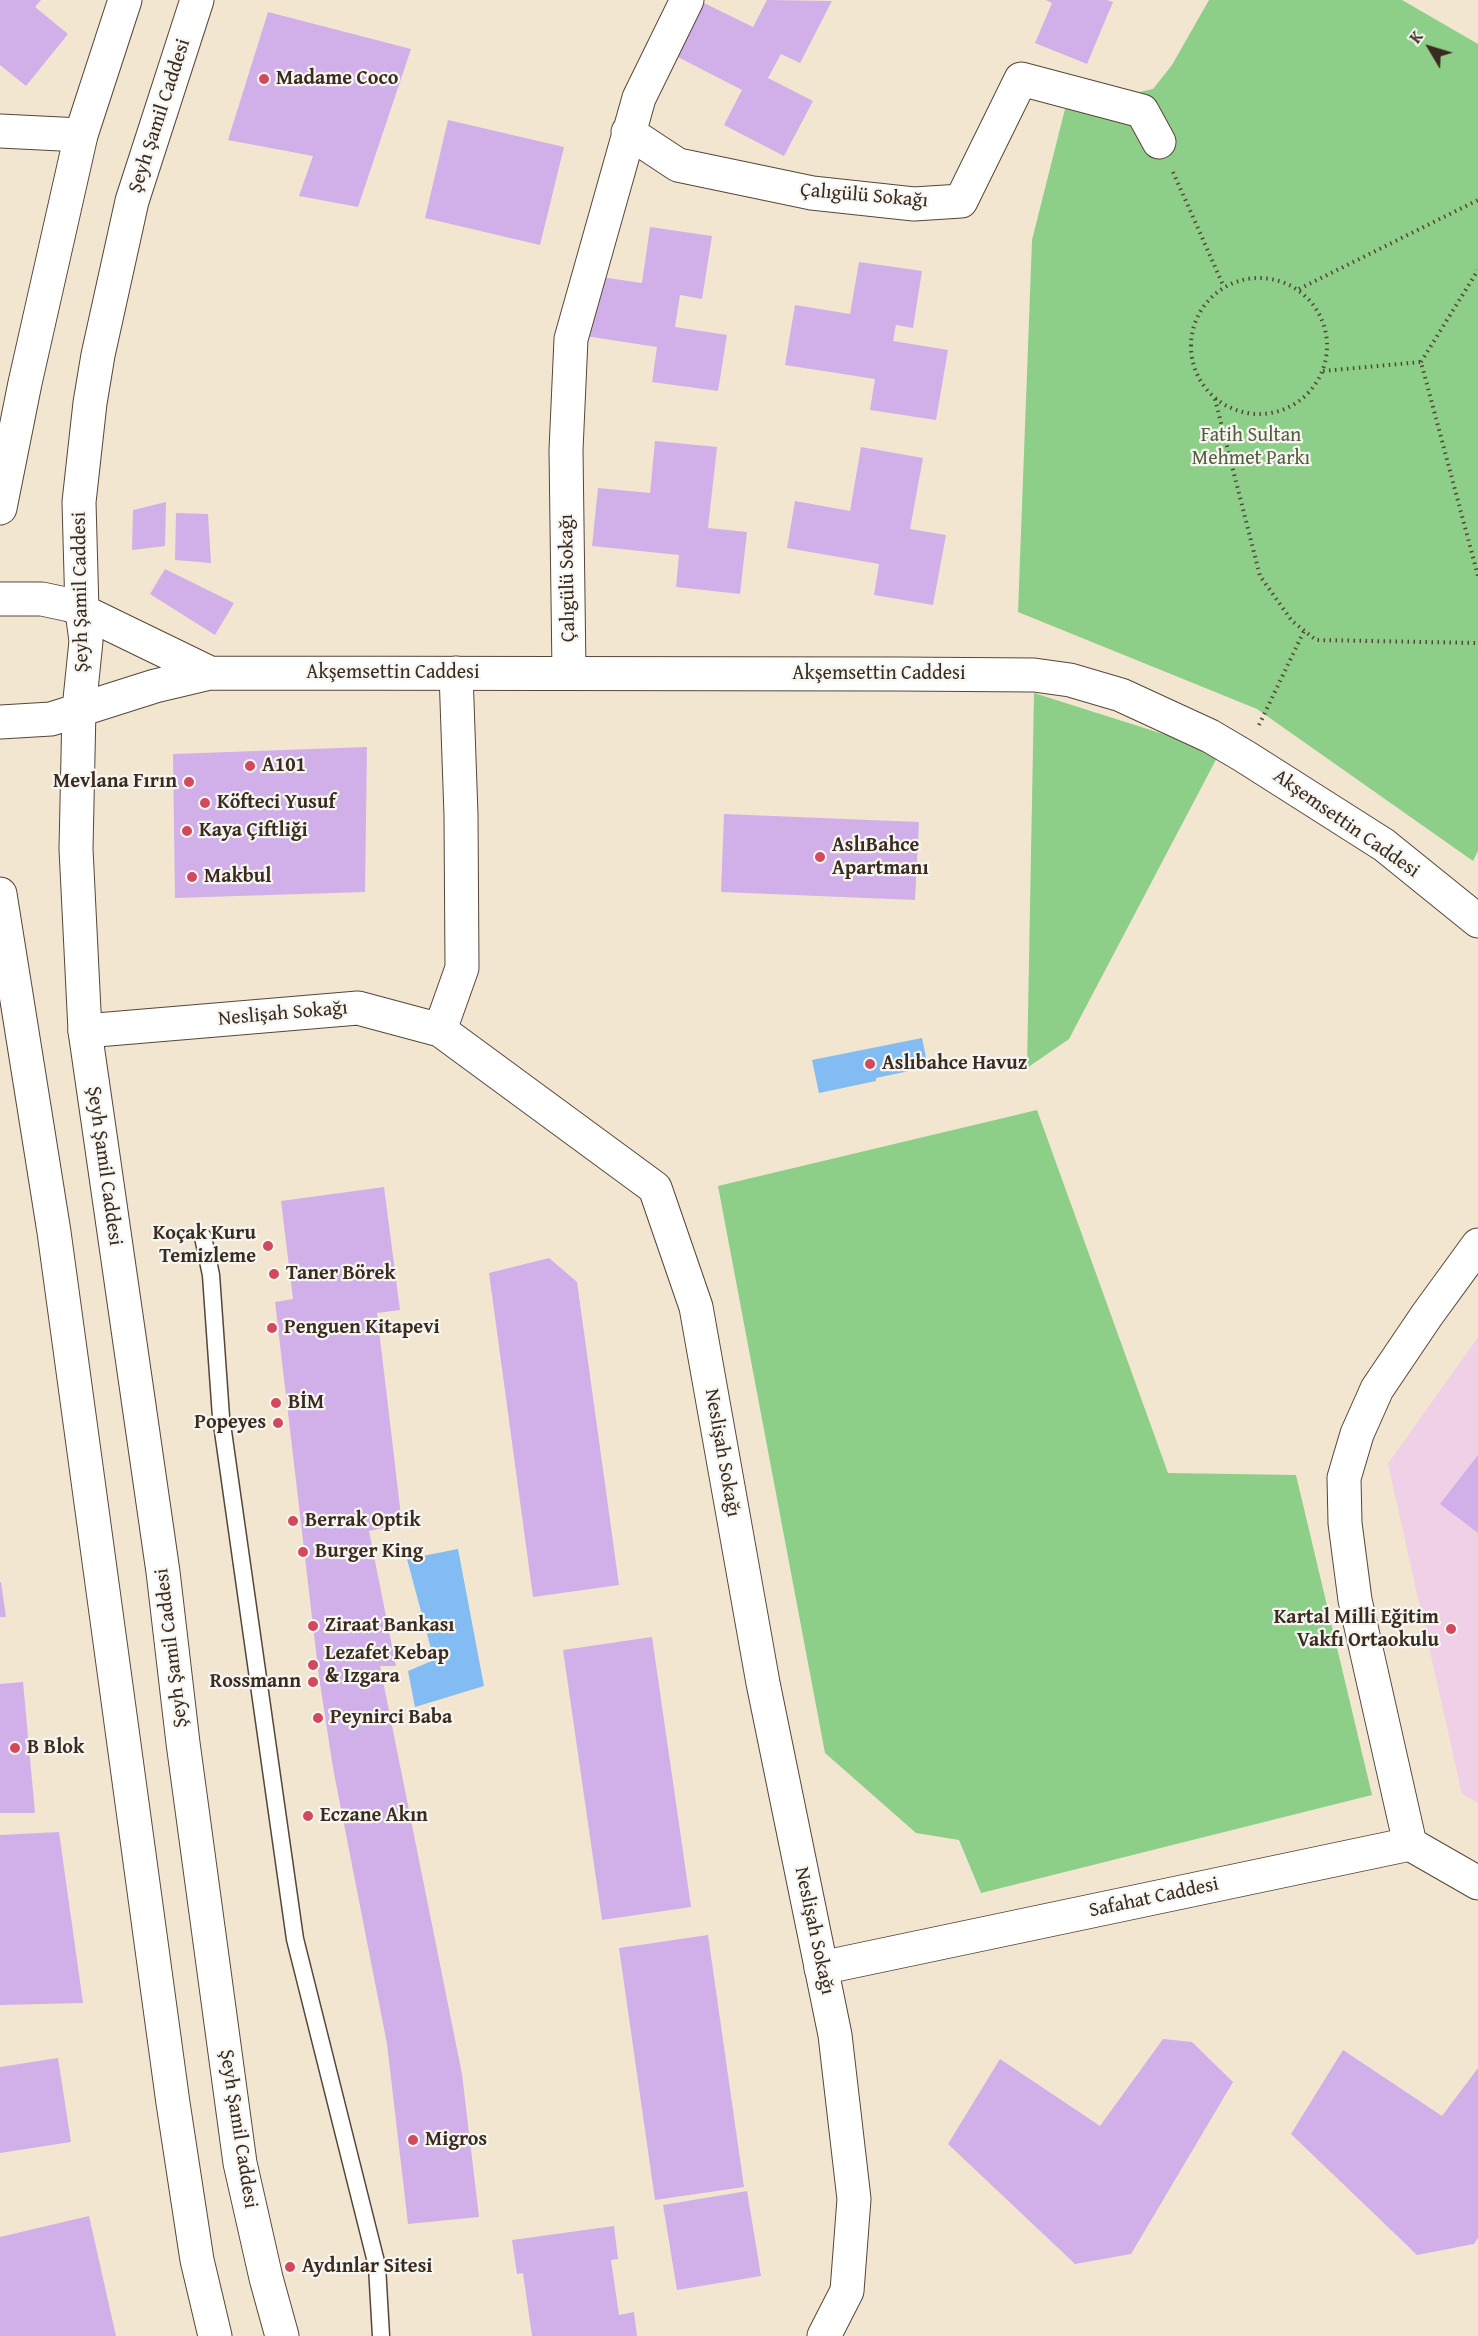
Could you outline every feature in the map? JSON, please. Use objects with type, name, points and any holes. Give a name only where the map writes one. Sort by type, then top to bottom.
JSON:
[{"type":"street","points":[[0,508],[25,383],[81,135],[125,0]]},
{"type":"street","name":"Şeyh Şamil Caddesi","points":[[197,0],[132,201],[98,355],[90,403],[79,502],[82,611],[86,641],[80,709],[76,849],[85,1031],[164,1572],[183,1743],[240,2163],[266,2278],[282,2336]]},
{"type":"street","name":"Çalıgülü Sokağı","points":[[569,672],[566,450],[571,339],[639,98],[687,0]]},
{"type":"street","name":"Çalıgülü Sokağı","points":[[628,132],[678,165],[812,193],[914,204],[961,201],[1021,79],[1142,111],[1159,142]]},
{"type":"street","points":[[0,131],[81,135]]},
{"type":"street","name":"Akşemsettin Caddesi","points":[[0,599],[20,597],[70,605],[210,673]]},
{"type":"street","name":"Akşemsettin Caddesi","points":[[0,722],[51,719],[155,686],[210,673],[569,672],[1034,675],[1070,680],[1121,695],[1210,736],[1384,845],[1478,921]]},
{"type":"street","points":[[440,1030],[462,968],[461,814],[456,673]]},
{"type":"street","points":[[0,894],[54,1232],[175,2115],[197,2260],[215,2336]]},
{"type":"street","name":"Neslişah Sokağı","points":[[85,1031],[358,1008],[440,1030],[655,1188],[696,1307],[763,1683],[835,2035],[854,2199],[847,2291],[824,2336]]},
{"type":"street","points":[[1478,1245],[1377,1389],[1357,1434],[1344,1478],[1345,1523],[1355,1600],[1410,1844],[1478,1883]]},
{"type":"street","name":"Safahat Caddesi","points":[[821,1968],[1410,1844]]},
{"type":"lane","points":[[203,1237],[211,1275],[221,1417],[294,1939],[377,2266],[381,2336]]},
{"type":"path","points":[[1159,142],[1224,287]]},
{"type":"path","points":[[1299,289],[1478,200]]},
{"type":"path","points":[[1478,270],[1421,362],[1478,576]]},
{"type":"path","points":[[1215,399],[1237,411],[1263,415],[1288,408],[1309,393],[1323,371],[1328,341],[1319,312],[1299,289],[1275,278],[1248,278],[1224,287],[1200,309],[1190,341],[1195,373],[1215,399],[1260,576],[1292,621],[1316,640],[1478,643]]},
{"type":"path","points":[[1323,371],[1421,362]]},
{"type":"path","points":[[1244,756],[1304,631]]},
{"type":"shaded area","name":"Kartal Milli Eğitim Vakfı Ortaokulu","points":[[1478,1337],[1478,1803],[1462,1794],[1388,1464]]},
{"type":"green space","name":"Fatih Sultan Mehmet Parkı","points":[[1209,0],[1402,0],[1478,44],[1478,851],[1473,861],[1257,709],[1018,612],[1032,240],[1065,109],[1153,89],[1172,65]]},
{"type":"green space","points":[[1034,693],[1220,752],[1069,1039],[1027,1068]]},
{"type":"green space","points":[[1037,1110],[1168,1473],[1296,1475],[1372,1795],[981,1893],[959,1840],[916,1833],[825,1753],[718,1186]]},
{"type":"water","name":"Aslıbahce Havuz","points":[[922,1038],[928,1067],[819,1093],[812,1060]]},
{"type":"water","points":[[458,1549],[484,1686],[415,1707],[408,1671],[434,1660],[407,1559]]},
{"type":"building","points":[[0,0],[41,0],[35,7],[68,34],[26,86],[0,65]]},
{"type":"building","points":[[767,0],[832,1],[800,63],[781,54],[768,78],[813,101],[784,156],[724,125],[742,90],[676,56],[704,3],[753,27]]},
{"type":"building","points":[[1046,0],[1107,0],[1113,2],[1087,64],[1035,43],[1052,3]]},
{"type":"building","points":[[268,12],[411,49],[358,207],[299,196],[313,156],[228,140]]},
{"type":"building","points":[[448,120],[564,147],[540,245],[425,218]]},
{"type":"building","points":[[650,227],[712,236],[702,299],[680,295],[675,327],[727,335],[718,391],[652,382],[657,347],[585,336],[594,276],[642,283]]},
{"type":"building","points":[[859,262],[922,271],[913,328],[896,325],[893,341],[948,350],[936,420],[870,410],[875,379],[785,365],[795,305],[850,314]]},
{"type":"building","points":[[655,441],[717,447],[708,528],[747,532],[740,594],[676,587],[679,555],[592,546],[598,488],[650,493]]},
{"type":"building","points":[[861,447],[923,458],[910,529],[946,535],[933,605],[874,595],[879,564],[787,548],[795,501],[850,511]]},
{"type":"building","points":[[166,502],[165,546],[132,550],[133,510]]},
{"type":"building","points":[[176,513],[208,514],[211,563],[175,560]]},
{"type":"building","points":[[165,569],[234,603],[215,635],[150,594]]},
{"type":"building","points":[[367,747],[365,892],[175,898],[173,754]]},
{"type":"building","name":"AslıBahce Apartmanı","points":[[724,814],[919,822],[915,900],[721,892]]},
{"type":"building","points":[[384,1187],[400,1310],[377,1313],[402,1524],[369,1531],[396,1666],[380,1666],[462,2074],[479,2217],[408,2224],[387,2044],[333,1768],[319,1677],[275,1302],[293,1299],[281,1201]]},
{"type":"building","points":[[549,1258],[577,1282],[619,1585],[533,1597],[489,1273]]},
{"type":"building","points":[[1478,1455],[1478,1533],[1440,1504]]},
{"type":"building","points":[[1,1582],[6,1617],[0,1617]]},
{"type":"building","points":[[652,1637],[691,1907],[602,1920],[563,1650]]},
{"type":"building","name":"B Blok","points":[[23,1682],[35,1813],[0,1813],[0,1684]]},
{"type":"building","points":[[59,1832],[83,2003],[0,2005],[0,1835]]},
{"type":"building","points":[[708,1935],[744,2187],[655,2200],[619,1948]]},
{"type":"building","points":[[1163,2039],[1192,2042],[1233,2082],[1131,2254],[1075,2264],[948,2144],[1000,2059],[1100,2126]]},
{"type":"building","points":[[1343,2050],[1442,2116],[1478,2068],[1478,2238],[1474,2244],[1417,2255],[1291,2134]]},
{"type":"building","points":[[58,2058],[71,2142],[0,2153],[0,2067]]},
{"type":"building","points":[[747,2191],[761,2276],[677,2290],[663,2205]]},
{"type":"building","points":[[89,2216],[116,2336],[0,2336],[0,2237]]},
{"type":"building","points":[[614,2226],[618,2259],[611,2260],[619,2315],[634,2312],[637,2336],[532,2336],[523,2273],[517,2274],[512,2240]]},
{"type":"place","name":"Madame Coco","points":[[264,79]]},
{"type":"place","name":"A101","points":[[250,766]]},
{"type":"place","name":"Mevlana Fırın","points":[[189,782]]},
{"type":"place","name":"Köfteci Yusuf","points":[[205,803]]},
{"type":"place","name":"Kaya Çiftliği","points":[[187,831]]},
{"type":"place","name":"AslıBahce Apartmanı","points":[[820,857]]},
{"type":"place","name":"Makbul","points":[[192,877]]},
{"type":"place","name":"Aslıbahce Havuz","points":[[870,1064]]},
{"type":"place","name":"Koçak Kuru Temizleme","points":[[268,1246]]},
{"type":"place","name":"Taner Börek","points":[[274,1274]]},
{"type":"place","name":"Penguen Kitapevi","points":[[272,1328]]},
{"type":"place","name":"BİM","points":[[276,1403]]},
{"type":"place","name":"Popeyes","points":[[278,1423]]},
{"type":"place","name":"Berrak Optik","points":[[293,1521]]},
{"type":"place","name":"Burger King","points":[[303,1552]]},
{"type":"place","name":"Ziraat Bankası","points":[[313,1626]]},
{"type":"place","name":"Kartal Milli Eğitim Vakfı Ortaokulu","points":[[1451,1629]]},
{"type":"place","name":"Lezafet Kebap & Izgara","points":[[313,1665]]},
{"type":"place","name":"Rossmann","points":[[313,1682]]},
{"type":"place","name":"Peynirci Baba","points":[[318,1718]]},
{"type":"place","name":"B Blok","points":[[15,1748]]},
{"type":"place","name":"Eczane Akın","points":[[308,1816]]},
{"type":"place","name":"Migros","points":[[413,2140]]},
{"type":"place","name":"Aydınlar Sitesi","points":[[290,2267]]}]
